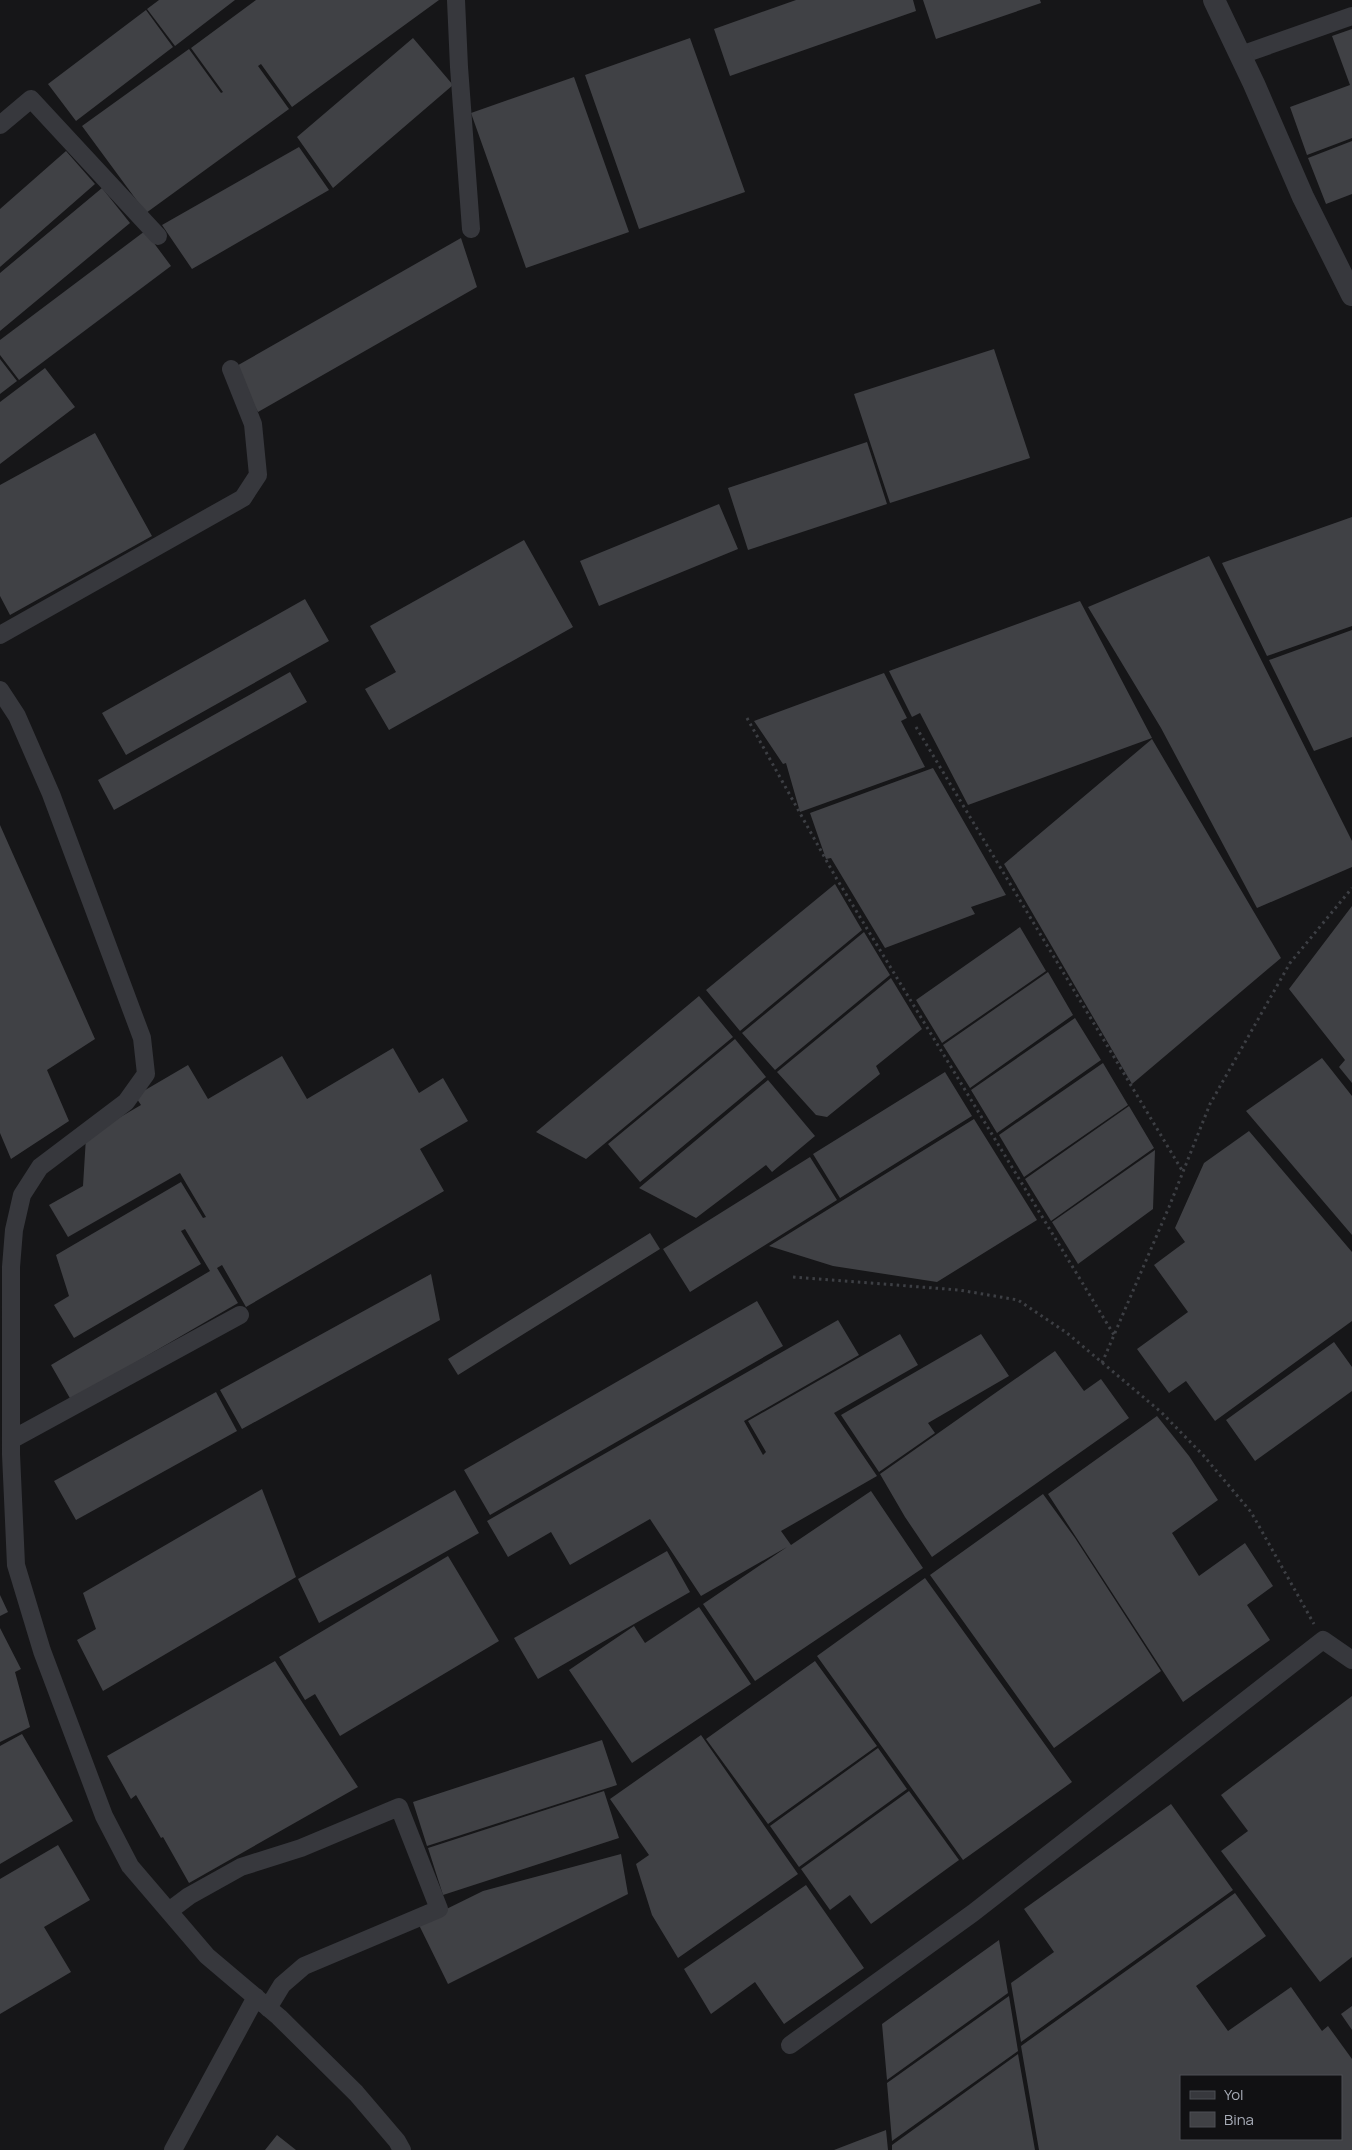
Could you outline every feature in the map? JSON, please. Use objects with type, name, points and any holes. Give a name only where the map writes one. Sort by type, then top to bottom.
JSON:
[{"type":"street","points":[[456,0],[471,229]]},
{"type":"street","points":[[1214,0],[1303,198],[1352,295]]},
{"type":"street","points":[[1240,56],[1352,16]]},
{"type":"street","points":[[0,125],[31,99],[158,236]]},
{"type":"street","points":[[0,635],[243,498],[258,475],[253,424],[231,369]]},
{"type":"street","points":[[0,690],[17,716],[51,794],[142,1038],[146,1074],[126,1102],[40,1167],[22,1195],[6,1270],[16,1565],[42,1651],[104,1816],[130,1866],[207,1956],[262,2002],[356,2093],[397,2141],[402,2150]]},
{"type":"street","points":[[11,1440],[240,1315]]},
{"type":"street","points":[[790,2045],[973,1914],[1323,1640],[1352,1660]]},
{"type":"street","points":[[169,1911],[189,1896],[241,1867],[301,1848],[399,1807],[439,1909],[304,1966],[262,2002],[173,2150]]},
{"type":"path","points":[[747,718],[835,876],[1114,1334]]},
{"type":"path","points":[[916,727],[1183,1173]]},
{"type":"path","points":[[1102,1363],[1183,1173],[1210,1104],[1290,963],[1352,888]]},
{"type":"path","points":[[793,1277],[959,1290],[1018,1300],[1067,1333],[1161,1412],[1203,1455],[1251,1512],[1323,1640]]},
{"type":"building","points":[[159,0],[235,0],[175,46],[147,9]]},
{"type":"building","points":[[256,0],[439,0],[292,107],[261,64],[258,66],[289,109],[146,213],[82,126],[189,49],[221,93],[223,92],[191,48]]},
{"type":"building","points":[[796,0],[913,0],[916,11],[730,76],[714,29]]},
{"type":"building","points":[[923,0],[1040,0],[1041,3],[936,39]]},
{"type":"building","points":[[146,10],[173,47],[76,121],[48,84]]},
{"type":"building","points":[[1352,29],[1352,138],[1307,155],[1290,107],[1350,85],[1332,36]]},
{"type":"building","points":[[413,38],[453,85],[333,188],[297,137]]},
{"type":"building","points":[[690,38],[745,192],[639,229],[585,75]]},
{"type":"building","points":[[574,77],[629,232],[526,268],[471,113]]},
{"type":"building","points":[[1352,141],[1352,194],[1326,204],[1308,158]]},
{"type":"building","points":[[299,147],[329,190],[192,269],[162,225]]},
{"type":"building","points":[[66,151],[95,184],[0,267],[0,209]]},
{"type":"building","points":[[102,188],[130,223],[0,331],[0,273]]},
{"type":"building","points":[[145,231],[171,266],[19,380],[0,355],[0,340]]},
{"type":"building","points":[[461,238],[477,287],[258,412],[233,368]]},
{"type":"building","points":[[994,349],[1030,458],[890,503],[854,394]]},
{"type":"building","points":[[0,359],[17,381],[0,394]]},
{"type":"building","points":[[45,368],[75,407],[0,464],[0,402]]},
{"type":"building","points":[[95,433],[152,536],[10,615],[0,596],[0,485]]},
{"type":"building","points":[[867,442],[887,504],[748,550],[728,488]]},
{"type":"building","points":[[719,504],[738,549],[599,606],[580,561]]},
{"type":"building","points":[[1352,517],[1352,626],[1267,656],[1222,563]]},
{"type":"building","points":[[524,540],[573,627],[389,730],[365,689],[396,672],[370,626]]},
{"type":"building","points":[[1209,556],[1352,841],[1352,867],[1257,908],[1161,728],[1088,607]]},
{"type":"building","points":[[305,599],[329,641],[126,755],[102,713]]},
{"type":"building","points":[[1080,601],[1152,738],[968,805],[920,713],[912,717],[889,671]]},
{"type":"building","points":[[1352,630],[1352,737],[1314,751],[1269,660]]},
{"type":"building","points":[[290,672],[307,702],[114,810],[98,780]]},
{"type":"building","points":[[884,673],[907,718],[901,721],[925,767],[800,812],[786,763],[783,764],[754,721]]},
{"type":"building","points":[[1152,739],[1281,958],[1132,1084],[1004,864]]},
{"type":"building","points":[[933,768],[1006,895],[971,907],[975,914],[885,948],[831,858],[826,859],[810,813]]},
{"type":"building","points":[[0,825],[95,1039],[47,1070],[69,1121],[11,1159],[0,1133]]},
{"type":"building","points":[[835,884],[862,930],[740,1031],[706,990]]},
{"type":"building","points":[[1352,906],[1352,1083],[1339,1067],[1345,1060],[1289,989]]},
{"type":"building","points":[[1020,927],[1046,971],[942,1043],[916,1000]]},
{"type":"building","points":[[864,932],[890,975],[775,1070],[742,1033]]},
{"type":"building","points":[[1048,972],[1073,1015],[970,1088],[943,1045]]},
{"type":"building","points":[[891,978],[922,1029],[876,1066],[880,1074],[827,1117],[816,1115],[777,1072]]},
{"type":"building","points":[[699,996],[733,1037],[586,1159],[536,1132]]},
{"type":"building","points":[[1075,1018],[1101,1060],[997,1133],[971,1090]]},
{"type":"building","points":[[735,1039],[766,1077],[640,1182],[608,1144]]},
{"type":"building","points":[[393,1048],[419,1093],[443,1078],[468,1121],[420,1149],[444,1191],[246,1307],[222,1265],[217,1268],[238,1303],[71,1400],[51,1365],[210,1271],[185,1229],[181,1231],[201,1264],[74,1338],[54,1305],[69,1296],[56,1255],[181,1182],[203,1218],[206,1217],[180,1173],[68,1237],[49,1205],[83,1186],[86,1137],[141,1105],[135,1096],[188,1065],[208,1099],[282,1056],[307,1099]]},
{"type":"building","points":[[1322,1058],[1352,1096],[1352,1235],[1246,1111]]},
{"type":"building","points":[[1103,1063],[1128,1105],[1024,1177],[999,1135]]},
{"type":"building","points":[[945,1072],[972,1116],[840,1198],[813,1154]]},
{"type":"building","points":[[768,1080],[815,1136],[772,1172],[766,1165],[696,1218],[639,1188]]},
{"type":"building","points":[[1129,1106],[1154,1148],[1051,1221],[1025,1179]]},
{"type":"building","points":[[974,1119],[1037,1220],[937,1282],[833,1266],[769,1246]]},
{"type":"building","points":[[1249,1131],[1352,1252],[1352,1321],[1215,1421],[1186,1381],[1169,1393],[1137,1349],[1188,1312],[1154,1265],[1185,1242],[1175,1228],[1204,1163]]},
{"type":"building","points":[[1155,1150],[1153,1209],[1078,1264],[1052,1222]]},
{"type":"building","points":[[810,1157],[837,1200],[690,1292],[663,1249]]},
{"type":"building","points":[[650,1233],[660,1249],[458,1375],[448,1359]]},
{"type":"building","points":[[431,1274],[440,1320],[242,1429],[220,1390]]},
{"type":"building","points":[[757,1301],[783,1346],[490,1515],[464,1470]]},
{"type":"building","points":[[838,1320],[859,1355],[744,1421],[763,1455],[766,1452],[748,1421],[900,1334],[918,1365],[834,1413],[877,1476],[781,1531],[791,1545],[871,1491],[923,1568],[755,1681],[703,1604],[787,1547],[701,1596],[650,1519],[570,1565],[551,1532],[508,1557],[487,1521]]},
{"type":"building","points":[[981,1334],[1009,1376],[928,1423],[935,1433],[879,1472],[841,1415]]},
{"type":"building","points":[[1334,1342],[1352,1367],[1352,1391],[1255,1461],[1226,1420]]},
{"type":"building","points":[[1055,1351],[1084,1391],[1101,1379],[1129,1418],[932,1557],[905,1517],[880,1474]]},
{"type":"building","points":[[216,1392],[237,1431],[76,1520],[54,1481]]},
{"type":"building","points":[[1157,1416],[1189,1456],[1218,1500],[1172,1533],[1199,1576],[1245,1543],[1273,1586],[1247,1605],[1270,1640],[1183,1702],[1048,1494]]},
{"type":"building","points":[[262,1489],[296,1577],[103,1691],[77,1640],[96,1629],[83,1593]]},
{"type":"building","points":[[455,1490],[479,1533],[319,1623],[298,1579]]},
{"type":"building","points":[[1043,1494],[1075,1538],[1161,1671],[1054,1748],[930,1575]]},
{"type":"building","points":[[667,1551],[690,1592],[538,1679],[514,1638]]},
{"type":"building","points":[[448,1556],[499,1641],[340,1736],[315,1694],[305,1700],[279,1657]]},
{"type":"building","points":[[925,1578],[1072,1782],[963,1860],[817,1656]]},
{"type":"building","points":[[0,1595],[8,1612],[0,1616]]},
{"type":"building","points":[[699,1607],[751,1684],[632,1763],[569,1670],[634,1626],[645,1643]]},
{"type":"building","points":[[0,1628],[21,1669],[15,1672],[30,1727],[0,1742]]},
{"type":"building","points":[[275,1661],[358,1787],[189,1883],[136,1795],[131,1799],[107,1756]]},
{"type":"building","points":[[815,1661],[877,1746],[768,1824],[706,1739]]},
{"type":"building","points":[[1352,1696],[1352,1957],[1320,1982],[1221,1851],[1248,1831],[1221,1795]]},
{"type":"building","points":[[22,1734],[73,1821],[0,1864],[0,1746]]},
{"type":"building","points":[[701,1735],[798,1874],[678,1958],[652,1915],[636,1864],[649,1855],[610,1799]]},
{"type":"building","points":[[602,1740],[617,1785],[427,1846],[413,1802]]},
{"type":"building","points":[[878,1748],[907,1789],[799,1867],[770,1826]]},
{"type":"building","points":[[604,1791],[619,1838],[443,1895],[428,1848]]},
{"type":"building","points":[[909,1791],[959,1860],[871,1924],[850,1895],[830,1910],[801,1869]]},
{"type":"building","points":[[1171,1804],[1233,1890],[1021,2042],[1011,1983],[1054,1952],[1024,1909]]},
{"type":"building","points":[[58,1845],[90,1900],[44,1927],[71,1972],[0,2014],[0,1879]]},
{"type":"building","points":[[621,1854],[628,1894],[448,1984],[418,1923],[483,1891]]},
{"type":"building","points":[[806,1885],[864,1968],[784,2024],[755,1982],[711,2014],[684,1969]]},
{"type":"building","points":[[1235,1893],[1266,1936],[1196,1986],[1228,2031],[1291,1987],[1322,2031],[1328,2026],[1352,2059],[1352,2150],[1039,2150],[1021,2046]]},
{"type":"building","points":[[999,1940],[1008,1993],[887,2080],[882,2024]]},
{"type":"building","points":[[1009,1996],[1018,2051],[892,2141],[887,2083]]},
{"type":"building","points":[[1352,2006],[1352,2030],[1341,2014]]},
{"type":"building","points":[[1018,2054],[1035,2150],[892,2150],[892,2145]]},
{"type":"building","points":[[886,2130],[888,2150],[834,2150]]},
{"type":"building","points":[[277,2135],[296,2150],[265,2150]]}]
